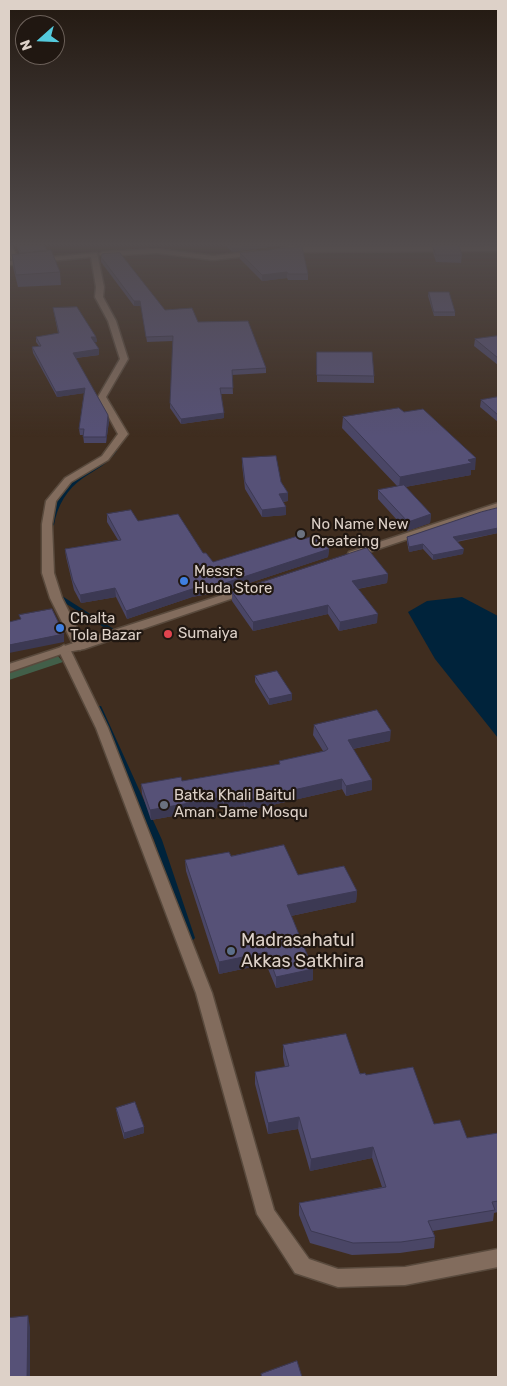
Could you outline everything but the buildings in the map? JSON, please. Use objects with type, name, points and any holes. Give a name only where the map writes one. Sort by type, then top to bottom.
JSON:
[{"type":"street","points":[[104,308],[112,321],[124,359],[102,396],[123,434],[105,458],[68,480],[51,501],[47,524],[48,573],[72,648],[204,993],[266,1214],[302,1266],[338,1278],[404,1276],[498,1258]]},
{"type":"street","points":[[342,558],[498,506]]},
{"type":"street","points":[[9,668],[258,586]]},
{"type":"green space","points":[[57,655],[63,662],[9,680],[9,671]]},
{"type":"water","points":[[462,597],[498,616],[498,738],[435,659],[408,612],[427,601]]},
{"type":"waterway","points":[[51,525],[61,497],[69,487],[100,465],[114,451]]},
{"type":"waterway","points":[[57,591],[59,597],[118,634]]},
{"type":"waterway","points":[[98,708],[158,840],[190,938]]},
{"type":"place","name":"No Name New Createing","points":[[301,534]]},
{"type":"place","name":"Messrs Huda Store","points":[[184,581]]},
{"type":"place","name":"Chalta Tola Bazar","points":[[60,628]]},
{"type":"place","name":"Sumaiya","points":[[168,634]]},
{"type":"place","name":"Batka Khali Baitul Aman Jame Mosqu","points":[[164,805]]},
{"type":"place","name":"Madrasahatul Akkas Satkhira","points":[[231,951]]}]
